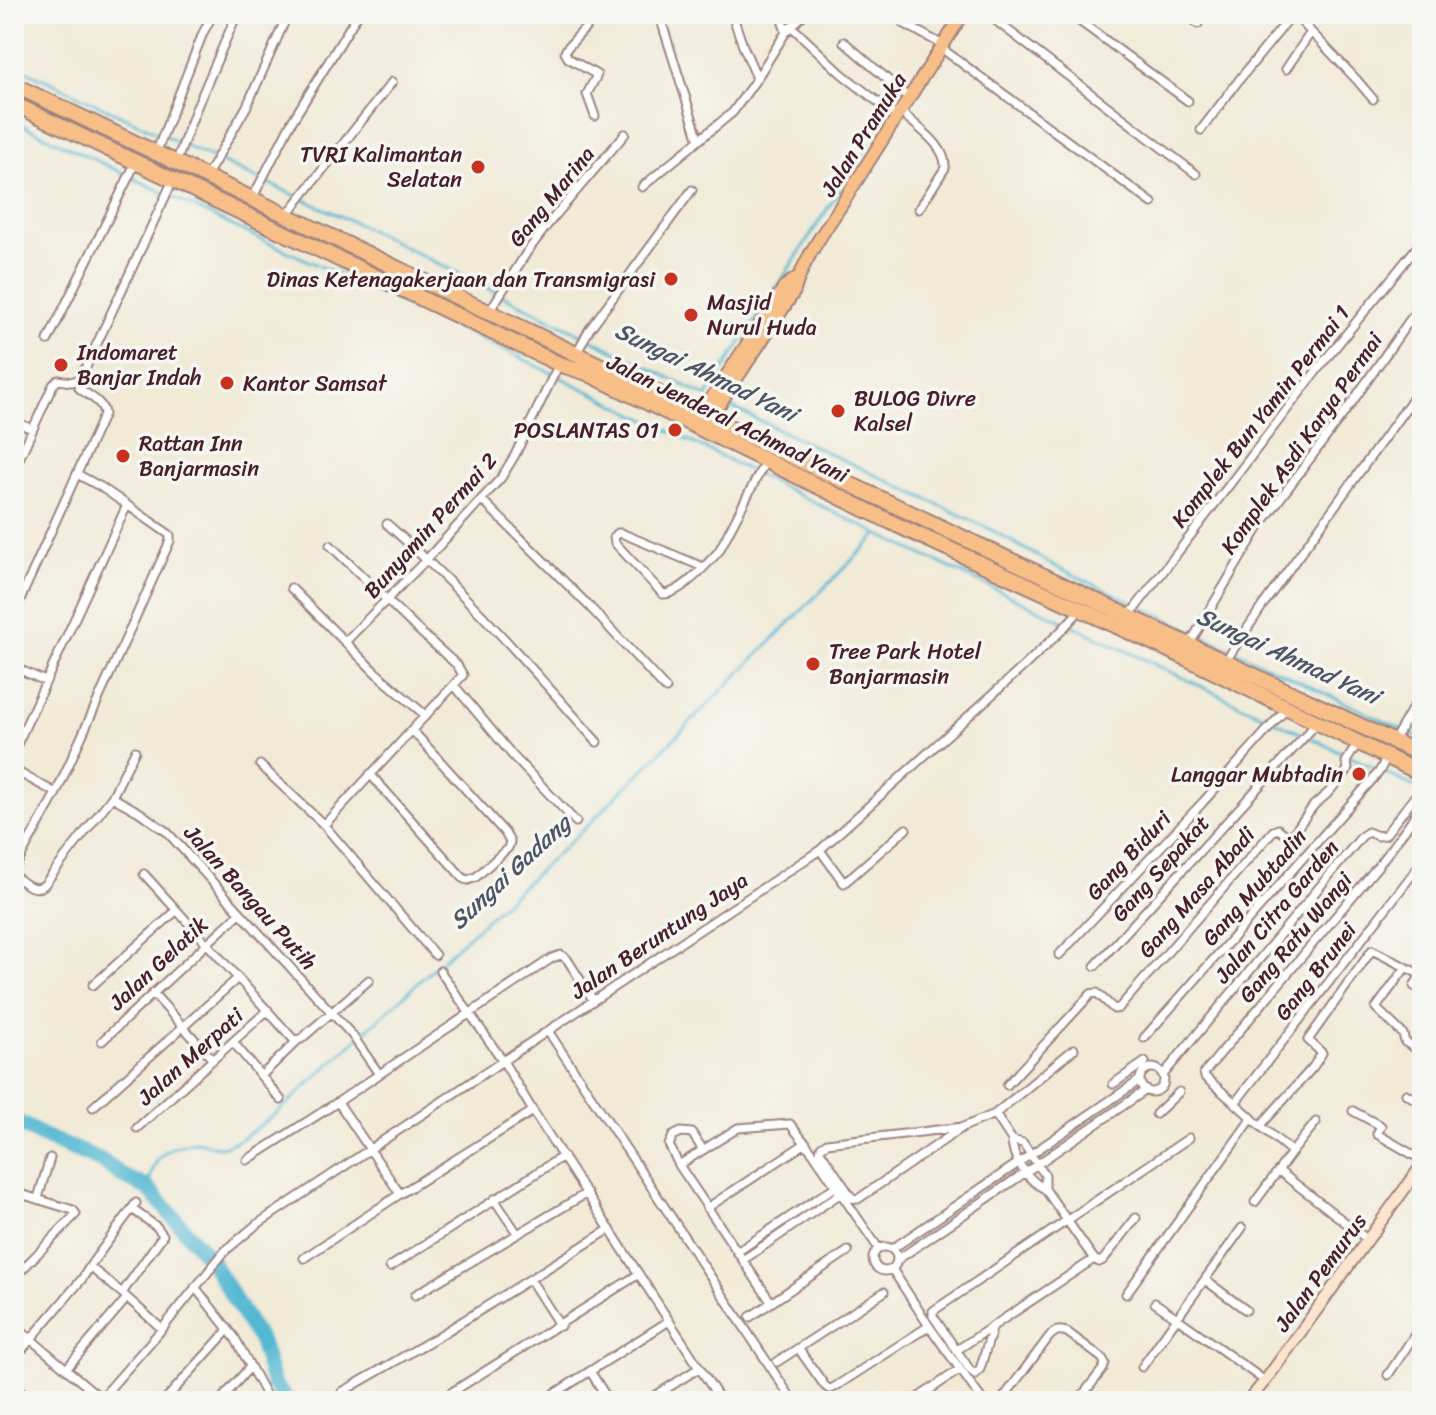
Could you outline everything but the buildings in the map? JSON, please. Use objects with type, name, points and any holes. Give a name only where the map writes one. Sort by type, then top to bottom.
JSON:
[{"type":"highway","name":"Jalan Jenderal Achmad Yani","points":[[14,85],[576,354],[709,411],[1135,608],[1189,645],[1225,662],[1265,689],[1279,717],[1382,766],[1422,774]]},
{"type":"highway","name":"Jalan Jenderal Achmad Yani","points":[[14,104],[170,186],[423,299],[557,368],[587,373],[709,411],[763,465],[1265,689],[1399,732],[1422,755]]},
{"type":"highway","points":[[423,299],[430,284]]},
{"type":"highway","points":[[438,307],[445,291]]},
{"type":"main road","name":"Jalan Pramuka","points":[[709,411],[794,292],[798,277],[963,14]]},
{"type":"street","points":[[14,31],[22,14]]},
{"type":"street","points":[[156,153],[213,14]]},
{"type":"street","points":[[176,163],[206,83],[237,14]]},
{"type":"street","points":[[206,177],[247,106],[288,14]]},
{"type":"street","points":[[252,199],[291,123],[358,14]]},
{"type":"street","points":[[595,116],[587,94],[597,75],[568,58],[565,52],[589,24],[614,14]]},
{"type":"street","points":[[659,14],[699,140]]},
{"type":"street","points":[[732,14],[757,78]]},
{"type":"street","points":[[780,14],[789,29],[842,74],[942,150],[945,168],[919,209]]},
{"type":"street","points":[[642,187],[733,112],[789,29],[804,14]]},
{"type":"street","points":[[987,14],[1196,174]]},
{"type":"street","points":[[1070,14],[1188,101]]},
{"type":"street","points":[[1189,14],[1198,24]]},
{"type":"street","points":[[1201,130],[1293,14],[1373,99]]},
{"type":"street","points":[[1416,14],[1422,23]]},
{"type":"street","points":[[903,23],[942,46],[1152,203]]},
{"type":"street","points":[[1286,69],[1311,32]]},
{"type":"street","points":[[844,42],[909,98]]},
{"type":"street","points":[[287,215],[392,82]]},
{"type":"street","name":"Gang Marina","points":[[489,312],[549,223],[625,134]]},
{"type":"street","points":[[48,340],[135,166]]},
{"type":"street","points":[[14,613],[104,412],[100,404],[79,388],[81,378],[170,186]]},
{"type":"street","points":[[576,354],[589,330],[692,190]]},
{"type":"street","name":"Komplek Bun Yamin Permai 1","points":[[1135,608],[1321,365],[1422,241]]},
{"type":"street","points":[[1414,249],[1422,256]]},
{"type":"street","name":"Komplek Asdi Karya Permai","points":[[1189,645],[1259,527],[1421,304]]},
{"type":"street","name":"Bunyamin Permai 2","points":[[346,641],[501,478],[557,368]]},
{"type":"street","points":[[14,470],[55,382],[72,382],[81,378]]},
{"type":"street","points":[[1225,662],[1422,386]]},
{"type":"street","points":[[14,421],[32,429]]},
{"type":"street","points":[[703,567],[621,533],[614,537],[615,543],[663,594],[675,592],[703,567],[719,551],[763,465]]},
{"type":"street","points":[[14,869],[56,793],[170,541],[170,535],[77,474]]},
{"type":"street","points":[[482,500],[590,607],[666,689]]},
{"type":"street","points":[[14,751],[127,505]]},
{"type":"street","points":[[387,524],[427,559],[597,742]]},
{"type":"street","points":[[324,825],[463,675],[330,545]]},
{"type":"street","points":[[291,588],[376,673],[425,715]]},
{"type":"street","name":"Jalan Beruntung Jaya","points":[[102,1400],[225,1251],[264,1219],[820,850],[1061,631],[1081,609]]},
{"type":"street","points":[[14,667],[45,681]]},
{"type":"street","points":[[454,685],[513,756],[576,822]]},
{"type":"street","points":[[1399,732],[1422,692]]},
{"type":"street","name":"Gang Biduri","points":[[1059,955],[1279,717]]},
{"type":"street","points":[[370,774],[464,879],[476,877],[508,848],[510,842],[505,833],[412,730]]},
{"type":"street","name":"Gang Sepakat","points":[[1095,966],[1309,731]]},
{"type":"street","points":[[14,876],[33,888],[41,887],[112,797],[135,751]]},
{"type":"street","name":"Gang Masa Abadi","points":[[1007,1085],[1091,994],[1097,993],[1114,1009],[1119,1008],[1273,831],[1278,829],[1286,836],[1292,835],[1314,805],[1347,771],[1352,752]]},
{"type":"street","points":[[260,765],[324,825],[435,955]]},
{"type":"street","name":"Gang Mubtadin","points":[[1144,1038],[1382,766]]},
{"type":"street","points":[[14,770],[56,793]]},
{"type":"street","name":"Jalan Citra Garden","points":[[1163,1075],[1362,836],[1368,832],[1385,835],[1420,790]]},
{"type":"street","name":"Jalan Bangau Putih","points":[[112,797],[167,832],[331,1011],[379,1074]]},
{"type":"street","name":"Gang Ratu Wangi","points":[[1235,1103],[1204,1073],[1378,866],[1422,804]]},
{"type":"street","points":[[820,850],[844,883],[906,829]]},
{"type":"street","name":"Gang Brunei","points":[[1235,1103],[1422,862]]},
{"type":"street","points":[[144,874],[297,1041]]},
{"type":"street","points":[[93,985],[176,911]]},
{"type":"street","name":"Jalan Gelatik","points":[[102,1041],[240,913]]},
{"type":"street","points":[[1263,1123],[1322,1053],[1308,1040],[1372,950],[1421,974],[1414,986],[1422,990]]},
{"type":"street","points":[[247,1160],[552,958],[561,955],[567,959],[593,1000]]},
{"type":"street","points":[[1406,967],[1376,1008],[1403,1034],[1405,1042],[1422,1052]]},
{"type":"street","points":[[440,971],[503,1061],[721,1401]]},
{"type":"street","points":[[93,1107],[238,978]]},
{"type":"street","points":[[261,1076],[369,980]]},
{"type":"street","points":[[153,993],[213,1060]]},
{"type":"street","name":"Jalan Merpati","points":[[137,1128],[268,1010]]},
{"type":"street","points":[[548,1031],[793,1401]]},
{"type":"street","points":[[233,1042],[281,1100]]},
{"type":"street","points":[[963,1127],[827,1143],[821,1147],[821,1154],[856,1200],[963,1127],[995,1114],[1074,1049]]},
{"type":"street","points":[[1113,1084],[1140,1071],[1158,1069],[1164,1082],[1156,1101],[1162,1107]]},
{"type":"street","points":[[1140,1071],[1146,1090]]},
{"type":"street","points":[[879,1249],[892,1249],[1019,1163],[1140,1071]]},
{"type":"street","points":[[879,1249],[874,1259],[876,1266],[883,1271],[892,1269],[897,1260],[1146,1090],[1160,1089],[1176,1095],[1156,1114]]},
{"type":"street","points":[[1406,1094],[1422,1103]]},
{"type":"street","points":[[338,1102],[400,1194]]},
{"type":"street","points":[[1235,1103],[1292,1152]]},
{"type":"street","points":[[304,1258],[533,1111]]},
{"type":"street","points":[[1353,1111],[1381,1126],[1377,1134],[1422,1162]]},
{"type":"street","points":[[995,1114],[1012,1140],[1012,1152],[1019,1163],[1034,1184],[1045,1189],[1095,1260],[1103,1260],[1136,1218]]},
{"type":"street","points":[[1126,1294],[1251,1118]]},
{"type":"street","points":[[1255,1202],[1316,1122]]},
{"type":"street","points":[[679,1165],[738,1128],[790,1124],[879,1249]]},
{"type":"street","points":[[703,1150],[692,1133],[681,1132],[673,1136],[669,1145],[679,1165],[771,1302]]},
{"type":"street","points":[[993,1326],[978,1373],[972,1372],[933,1314],[935,1309],[1189,1138]]},
{"type":"street","points":[[1012,1140],[1023,1143],[1038,1164],[1045,1175],[1045,1189]]},
{"type":"street","points":[[707,1208],[806,1143]]},
{"type":"street","points":[[390,1267],[563,1156]]},
{"type":"street","points":[[38,1198],[50,1158]]},
{"type":"street","name":"Jalan Pemurus","points":[[1249,1401],[1422,1162]]},
{"type":"street","points":[[1279,1171],[1368,1240]]},
{"type":"street","points":[[737,1252],[836,1186]]},
{"type":"street","points":[[14,1192],[73,1210],[76,1214],[14,1278]]},
{"type":"street","points":[[415,1295],[587,1193]]},
{"type":"street","points":[[743,1260],[841,1193]]},
{"type":"street","points":[[494,1199],[517,1233]]},
{"type":"street","points":[[14,1359],[90,1267],[134,1206],[163,1235],[125,1295],[67,1368]]},
{"type":"street","points":[[1142,1367],[1242,1228]]},
{"type":"street","points":[[342,1401],[342,1392],[439,1336],[610,1229]]},
{"type":"street","points":[[892,1249],[897,1260]]},
{"type":"street","points":[[750,1317],[848,1251]]},
{"type":"street","points":[[957,1350],[1095,1260]]},
{"type":"street","points":[[90,1267],[162,1329]]},
{"type":"street","points":[[892,1269],[983,1401]]},
{"type":"street","points":[[438,1401],[639,1274]]},
{"type":"street","points":[[530,1279],[560,1326]]},
{"type":"street","points":[[1205,1280],[1246,1310]]},
{"type":"street","points":[[195,1287],[235,1338],[269,1401]]},
{"type":"street","points":[[777,1362],[884,1292]]},
{"type":"street","points":[[1155,1303],[1265,1381]]},
{"type":"street","points":[[543,1401],[669,1321]]},
{"type":"street","points":[[1388,1375],[1422,1324]]},
{"type":"street","points":[[14,1325],[102,1400]]},
{"type":"street","points":[[798,1348],[829,1389],[929,1326]]},
{"type":"street","points":[[164,1401],[228,1330]]},
{"type":"street","points":[[1001,1401],[1049,1337],[1061,1330],[1105,1363],[1078,1401]]},
{"type":"street","points":[[220,1401],[249,1368]]},
{"type":"street","points":[[647,1401],[699,1368]]},
{"type":"street","points":[[913,1401],[959,1370]]},
{"type":"street","points":[[590,1371],[609,1401]]},
{"type":"street","points":[[14,1386],[32,1401]]},
{"type":"waterway","name":"Sungai Ahmad Yani","points":[[14,65],[360,225],[708,397]]},
{"type":"waterway","name":"Sungai Ahmad Yani","points":[[14,121],[258,238],[503,349],[878,534],[1419,789]]},
{"type":"waterway","points":[[707,395],[870,143]]},
{"type":"waterway","name":"Sungai Ahmad Yani","points":[[722,403],[988,528],[1055,566],[1422,739]]},
{"type":"waterway","name":"Sungai Gadang","points":[[148,1188],[154,1167],[165,1152],[193,1142],[219,1147],[229,1145],[276,1114],[583,830],[878,534]]},
{"type":"waterway","points":[[14,1120],[42,1136],[102,1161],[124,1177],[148,1188],[209,1258],[261,1343],[273,1384],[288,1401]]},
{"type":"place","name":"TVRI Kalimantan Selatan","points":[[478,167]]},
{"type":"place","name":"Dinas Ketenagakerjaan dan Transmigrasi","points":[[671,279]]},
{"type":"place","name":"Masjid Nurul Huda","points":[[691,315]]},
{"type":"place","name":"Indomaret Banjar Indah","points":[[61,365]]},
{"type":"place","name":"Kantor Samsat","points":[[227,383]]},
{"type":"place","name":"BULOG Divre Kalsel","points":[[838,411]]},
{"type":"place","name":"POSLANTAS 01","points":[[675,430]]},
{"type":"place","name":"Rattan Inn Banjarmasin","points":[[123,456]]},
{"type":"place","name":"Tree Park Hotel Banjarmasin","points":[[813,664]]},
{"type":"place","name":"Langgar Mubtadin","points":[[1359,774]]}]
